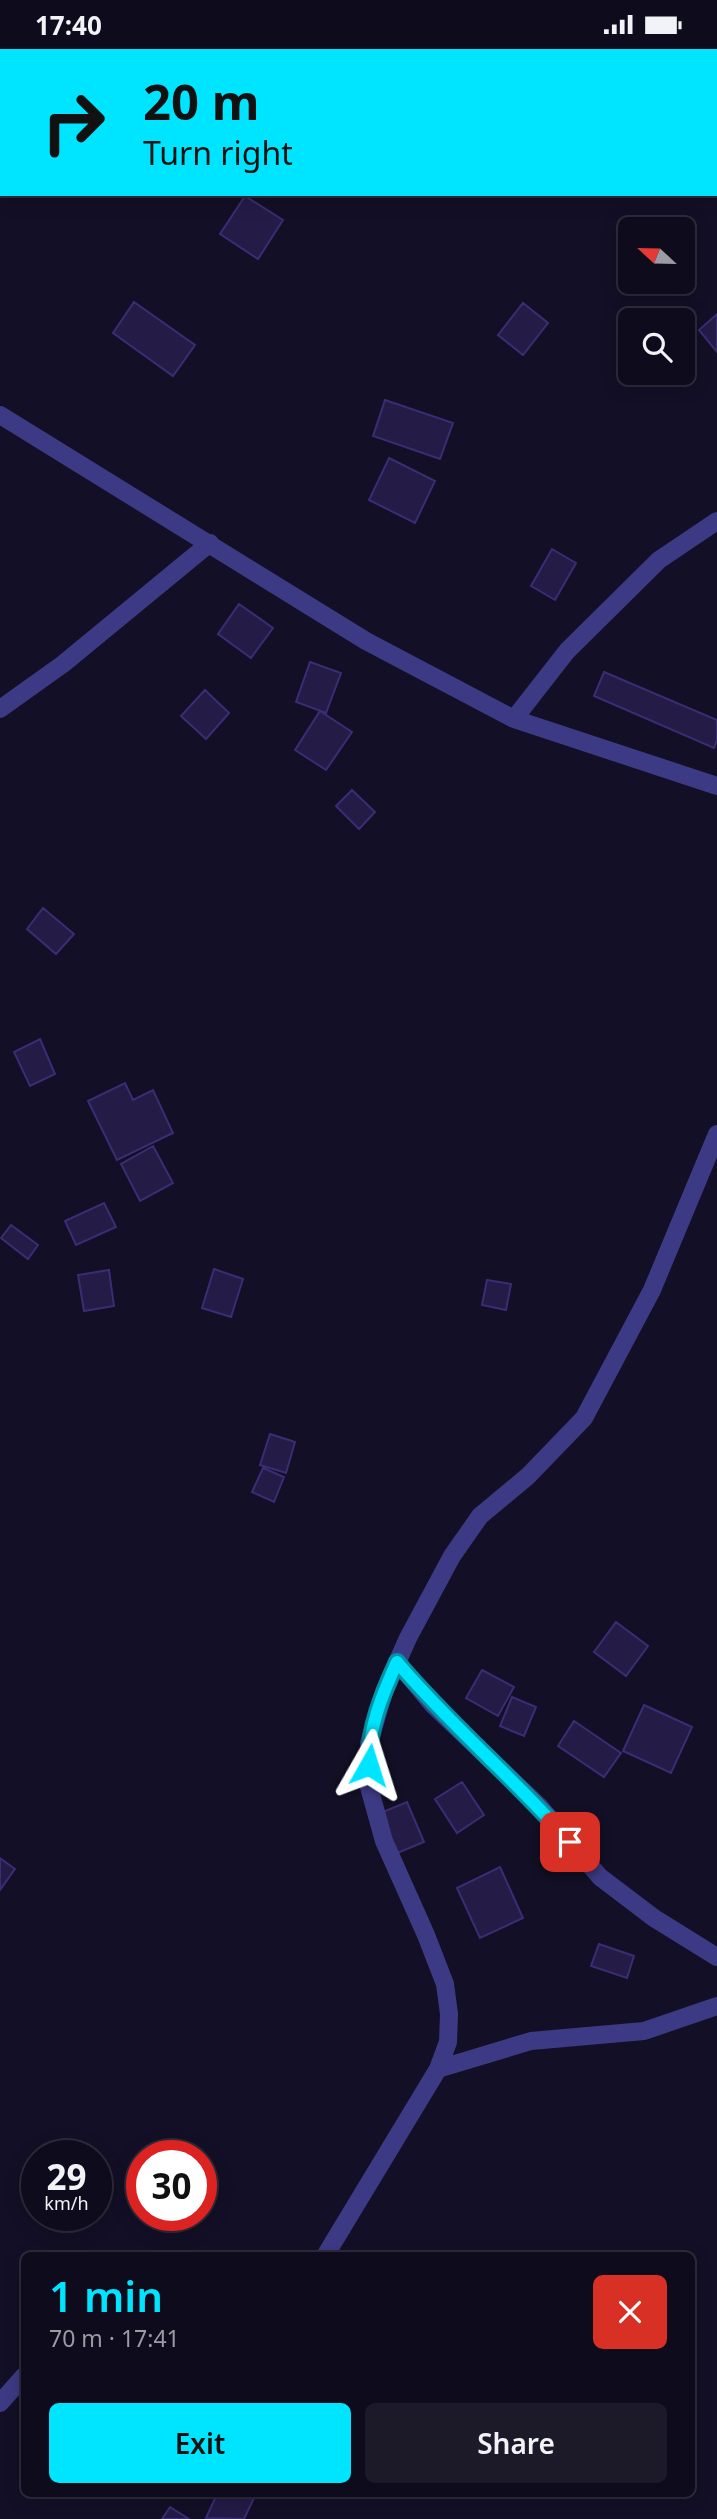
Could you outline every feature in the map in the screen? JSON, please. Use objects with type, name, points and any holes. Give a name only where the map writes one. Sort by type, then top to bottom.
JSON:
[{"type":"street","points":[[0,415],[366,641],[514,719],[717,786]]},
{"type":"street","points":[[514,719],[567,651],[659,560],[717,521]]},
{"type":"street","points":[[0,709],[63,664],[210,543]]},
{"type":"street","points":[[327,2252],[438,2070],[448,2042],[449,2014],[445,1984],[426,1934],[384,1841],[369,1787],[369,1743],[384,1692],[452,1556],[480,1516],[528,1476],[584,1418],[652,1290],[717,1134]]},
{"type":"street","points":[[397,1662],[433,1705],[540,1807],[600,1877],[654,1918],[717,1957]]},
{"type":"street","points":[[438,2070],[531,2041],[644,2031],[717,2006]]},
{"type":"street","points":[[0,2403],[21,2379]]},
{"type":"building","points":[[245,196],[283,220],[258,259],[220,234]]},
{"type":"building","points":[[134,302],[195,345],[173,376],[113,333]]},
{"type":"building","points":[[523,303],[548,323],[523,355],[498,335]]},
{"type":"building","points":[[717,314],[717,352],[699,330]]},
{"type":"building","points":[[385,400],[453,423],[440,459],[373,436]]},
{"type":"building","points":[[389,458],[435,481],[415,523],[369,500]]},
{"type":"building","points":[[552,549],[576,563],[555,600],[531,586]]},
{"type":"building","points":[[239,604],[273,628],[251,658],[218,634]]},
{"type":"building","points":[[310,662],[341,673],[326,713],[296,702]]},
{"type":"building","points":[[604,672],[717,720],[717,740],[714,748],[594,696]]},
{"type":"building","points":[[205,690],[229,713],[206,739],[181,716]]},
{"type":"building","points":[[320,711],[352,732],[326,770],[295,750]]},
{"type":"building","points":[[352,790],[375,812],[359,829],[336,806]]},
{"type":"building","points":[[43,908],[74,934],[56,954],[27,929]]},
{"type":"building","points":[[40,1039],[55,1074],[30,1086],[14,1052]]},
{"type":"building","points":[[125,1083],[133,1100],[153,1090],[173,1133],[117,1160],[88,1101]]},
{"type":"building","points":[[153,1146],[173,1183],[140,1201],[121,1164]]},
{"type":"building","points":[[104,1203],[116,1227],[76,1245],[65,1221]]},
{"type":"building","points":[[11,1225],[38,1245],[28,1259],[1,1238]]},
{"type":"building","points":[[214,1269],[243,1279],[231,1317],[202,1308]]},
{"type":"building","points":[[109,1270],[114,1306],[84,1311],[78,1275]]},
{"type":"building","points":[[487,1280],[511,1284],[506,1310],[482,1305]]},
{"type":"building","points":[[270,1434],[295,1442],[286,1473],[260,1465]]},
{"type":"building","points":[[263,1468],[284,1477],[274,1502],[252,1492]]},
{"type":"building","points":[[616,1622],[648,1646],[626,1676],[594,1652]]},
{"type":"building","points":[[482,1670],[514,1687],[498,1716],[466,1698]]},
{"type":"building","points":[[512,1697],[536,1707],[524,1736],[500,1726]]},
{"type":"building","points":[[644,1705],[692,1727],[671,1773],[623,1751]]},
{"type":"building","points":[[574,1721],[621,1753],[604,1777],[558,1746]]},
{"type":"building","points":[[462,1782],[484,1815],[457,1833],[435,1799]]},
{"type":"building","points":[[407,1802],[424,1842],[395,1854],[378,1814]]},
{"type":"building","points":[[0,1858],[15,1869],[0,1890]]},
{"type":"building","points":[[500,1867],[523,1918],[480,1938],[457,1888]]},
{"type":"building","points":[[599,1944],[634,1956],[627,1978],[591,1966]]},
{"type":"building","points":[[216,2497],[254,2498],[244,2519],[206,2518]]},
{"type":"building","points":[[170,2507],[189,2519],[162,2519]]},
{"type":"route","points":[[369,1765],[369,1743],[384,1692],[397,1662],[433,1705],[540,1807],[570,1842]]}]
